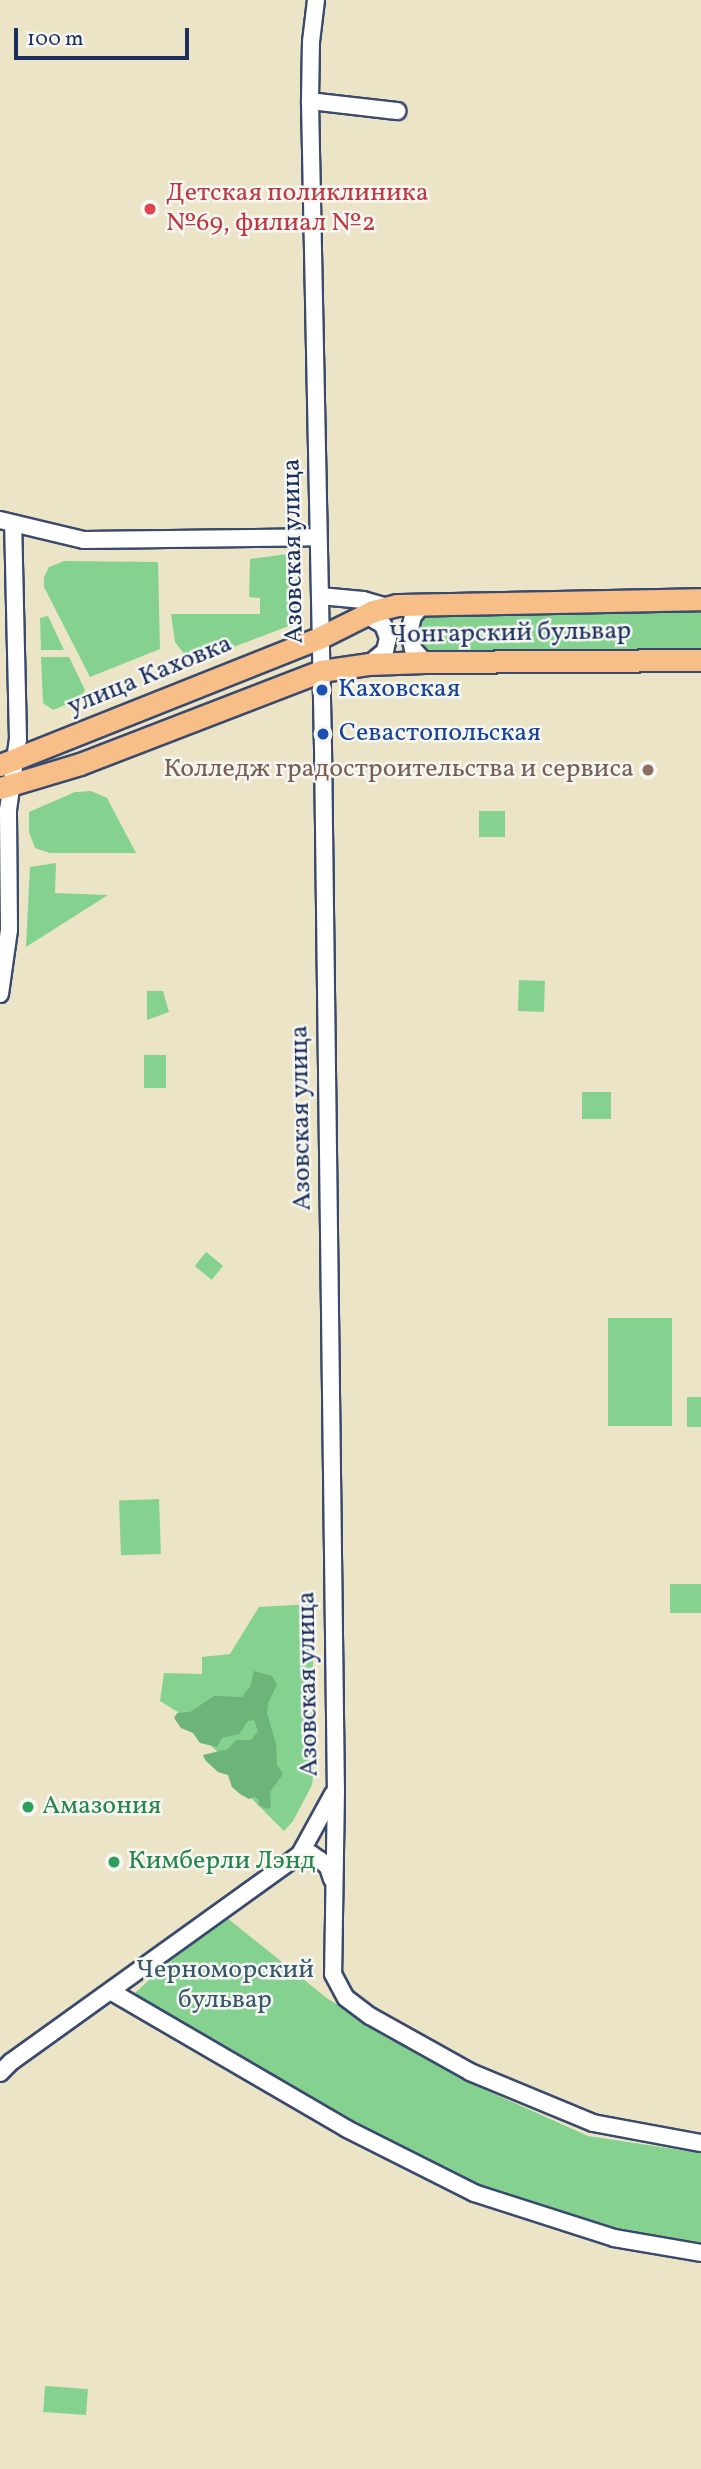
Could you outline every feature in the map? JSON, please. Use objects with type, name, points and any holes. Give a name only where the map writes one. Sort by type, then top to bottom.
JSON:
[{"type":"main road","name":"Чонгарский бульвар","points":[[321,637],[387,607],[424,603],[701,599]]},
{"type":"main road","name":"улица Каховка","points":[[7,762],[321,637]]},
{"type":"main road","name":"Чонгарский бульвар","points":[[321,671],[369,664],[425,662],[701,660]]},
{"type":"main road","points":[[6,787],[80,764],[321,671]]},
{"type":"street","name":"Азовская улица","points":[[0,2073],[300,1854],[336,1788],[321,637],[310,102],[311,42],[316,0]]},
{"type":"street","points":[[310,102],[397,111]]},
{"type":"street","points":[[0,994],[9,930],[7,762],[18,719],[7,522],[94,540],[317,537]]},
{"type":"street","name":"Чонгарский бульвар","points":[[320,596],[363,600],[387,607]]},
{"type":"street","points":[[424,603],[413,616],[409,633],[413,649],[425,662]]},
{"type":"street","points":[[366,615],[383,625],[388,638],[385,652],[369,664]]},
{"type":"street","points":[[336,1788],[333,1974],[346,1998],[370,2016],[470,2072],[567,2114],[593,2123],[701,2143]]},
{"type":"street","points":[[300,1854],[311,1854],[320,1860],[328,1867],[333,1881]]},
{"type":"street","points":[[112,1992],[346,2129],[474,2193],[614,2238],[701,2253]]},
{"type":"green space","points":[[295,553],[299,561],[300,611],[294,624],[191,663],[175,642],[171,614],[260,614],[260,598],[249,597],[250,559]]},
{"type":"green space","points":[[64,561],[158,562],[160,649],[90,677],[44,587],[44,577],[49,567]]},
{"type":"green space","points":[[701,604],[701,650],[427,653],[415,640],[415,620],[427,607]]},
{"type":"green space","points":[[48,616],[64,650],[41,650],[40,618]]},
{"type":"green space","points":[[41,657],[69,657],[85,690],[80,699],[53,710],[43,703]]},
{"type":"green space","points":[[91,791],[107,798],[136,853],[50,853],[35,848],[29,832],[29,812],[75,792]]},
{"type":"green space","points":[[479,811],[505,811],[505,837],[479,837]]},
{"type":"green space","points":[[56,863],[55,893],[108,895],[26,947],[30,867]]},
{"type":"green space","points":[[519,980],[545,981],[544,1012],[518,1011]]},
{"type":"green space","points":[[147,991],[163,991],[169,1012],[147,1020]]},
{"type":"green space","points":[[144,1055],[166,1055],[166,1088],[144,1088]]},
{"type":"green space","points":[[582,1092],[611,1092],[611,1119],[582,1119]]},
{"type":"green space","points":[[206,1252],[223,1266],[212,1280],[195,1266]]},
{"type":"green space","points":[[608,1318],[672,1318],[672,1426],[608,1426]]},
{"type":"green space","points":[[687,1397],[701,1397],[701,1427],[687,1427]]},
{"type":"green space","points":[[159,1499],[161,1554],[121,1555],[119,1500]]},
{"type":"green space","points":[[670,1584],[701,1584],[701,1613],[670,1613]]},
{"type":"green space","points":[[312,1604],[315,1762],[312,1785],[293,1821],[284,1831],[232,1779],[235,1770],[178,1712],[160,1701],[164,1673],[202,1674],[202,1657],[230,1654],[259,1607]]},
{"type":"green space","points":[[254,1671],[272,1676],[277,1685],[268,1703],[267,1713],[276,1744],[277,1765],[283,1774],[270,1792],[271,1807],[267,1809],[258,1805],[259,1800],[255,1797],[249,1799],[240,1794],[232,1787],[228,1775],[218,1772],[203,1755],[228,1749],[236,1740],[251,1740],[258,1731],[254,1720],[248,1721],[239,1734],[222,1738],[217,1747],[200,1743],[193,1733],[181,1728],[174,1718],[177,1713],[190,1712],[214,1696],[242,1697],[250,1687]]},
{"type":"green space","name":"Черноморский бульвар","points":[[221,1913],[328,1999],[468,2082],[588,2136],[701,2153],[701,2246],[614,2231],[476,2187],[348,2125],[135,1993]]},
{"type":"green space","points":[[45,2386],[88,2389],[86,2415],[43,2412]]},
{"type":"place","name":"Детская поликлиника №69, филиал №2","points":[[150,209]]},
{"type":"place","name":"Каховская","points":[[322,690]]},
{"type":"place","name":"Севастопольская","points":[[323,734]]},
{"type":"place","name":"Колледж градостроительства и сервиса","points":[[648,770]]},
{"type":"place","name":"Амазония","points":[[28,1807]]},
{"type":"place","name":"Кимберли Лэнд","points":[[114,1862]]}]
